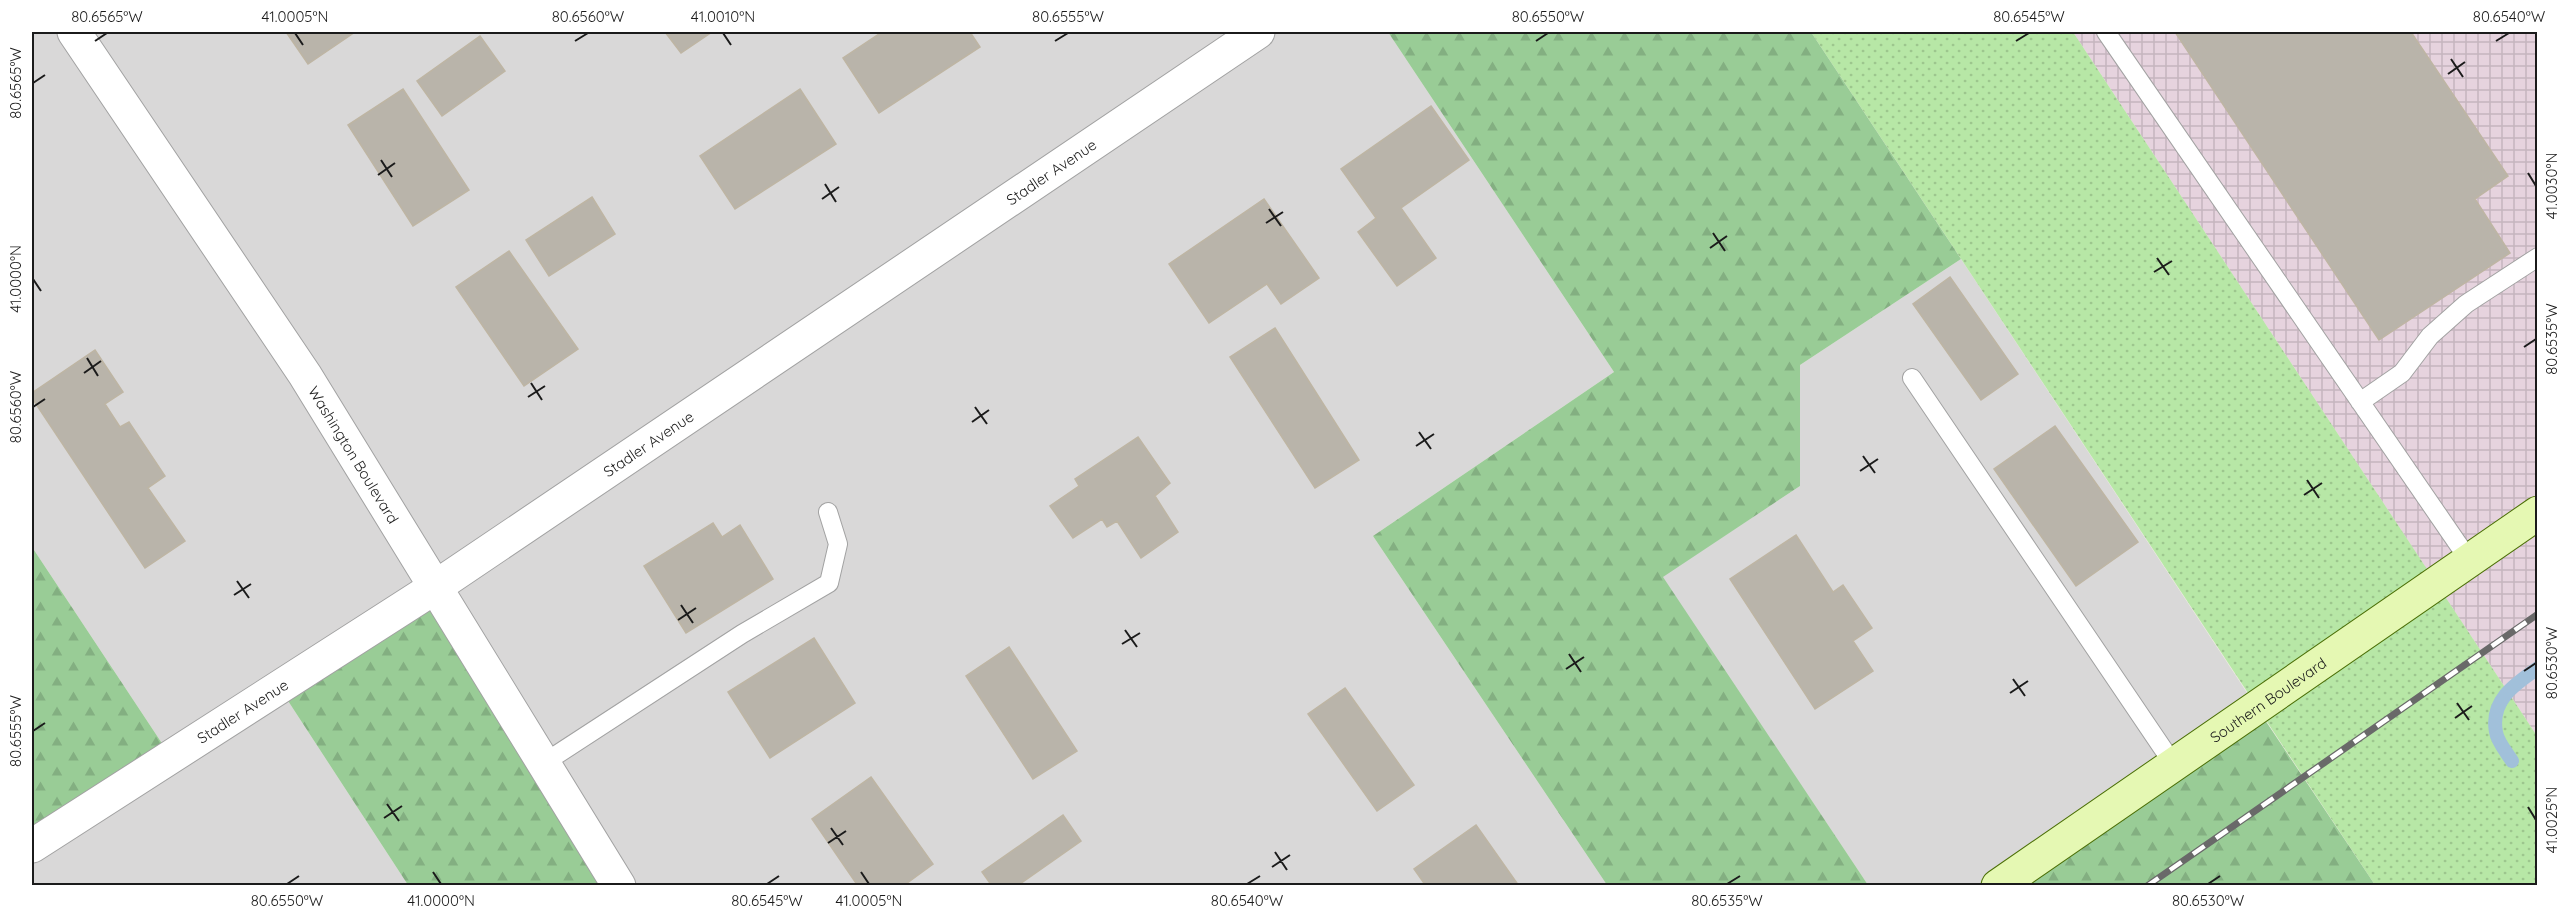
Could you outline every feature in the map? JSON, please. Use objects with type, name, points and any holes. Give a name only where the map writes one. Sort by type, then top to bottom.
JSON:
[{"type":"street","name":"Washington Boulevard","points":[[75,32],[305,375],[619,885]]},
{"type":"street","name":"Stadler Avenue","points":[[32,846],[437,586],[1258,32]]},
{"type":"street","name":"Southern Boulevard","points":[[1998,885],[2538,513]]},
{"type":"lane","points":[[2106,32],[2469,560]]},
{"type":"lane","points":[[2360,402],[2402,374],[2430,336],[2466,304],[2538,257]]},
{"type":"lane","points":[[1912,378],[2174,765]]},
{"type":"lane","points":[[544,763],[742,634],[829,583],[838,544],[828,512]]},
{"type":"shaded area","points":[[32,32],[1388,32],[1614,372],[1373,536],[1607,885],[619,885],[279,687],[408,885],[32,885],[32,846],[171,757],[32,547]]},
{"type":"shaded area","points":[[2073,32],[2537,32],[2537,736],[2436,583]]},
{"type":"shaded area","points":[[1961,259],[2257,708],[1998,885],[1868,885],[1662,577],[1800,486],[1800,365]]},
{"type":"green space","points":[[1388,32],[1811,32],[1961,259],[1800,365],[1800,486],[1663,577],[1868,885],[1607,885],[1373,536],[1614,372]]},
{"type":"green space","points":[[1811,32],[2073,32],[2537,736],[2537,885],[2375,885]]},
{"type":"green space","points":[[32,547],[171,757],[32,846]]},
{"type":"green space","points":[[437,586],[619,885],[408,885],[279,687]]},
{"type":"green space","points":[[2257,708],[2375,885],[1998,886]]},
{"type":"building","points":[[286,32],[355,32],[308,64]]},
{"type":"building","points":[[665,32],[712,32],[681,53]]},
{"type":"building","points":[[882,32],[970,32],[980,47],[879,113],[843,58]]},
{"type":"building","points":[[2175,32],[2411,32],[2508,176],[2475,199],[2510,253],[2379,340]]},
{"type":"building","points":[[480,36],[505,71],[442,116],[417,81]]},
{"type":"building","points":[[403,89],[469,190],[413,226],[348,125]]},
{"type":"building","points":[[800,89],[836,144],[735,209],[700,156]]},
{"type":"building","points":[[1431,106],[1469,160],[1401,208],[1436,258],[1397,286],[1358,232],[1376,218],[1341,169]]},
{"type":"building","points":[[592,197],[615,234],[549,276],[526,240]]},
{"type":"building","points":[[1264,199],[1319,278],[1281,304],[1267,284],[1209,323],[1169,264]]},
{"type":"building","points":[[509,251],[578,349],[524,386],[456,287]]},
{"type":"building","points":[[1950,277],[2018,374],[1981,400],[1913,304]]},
{"type":"building","points":[[1275,328],[1359,460],[1315,488],[1230,357]]},
{"type":"building","points":[[95,350],[123,392],[105,404],[120,427],[129,422],[165,476],[148,488],[185,541],[145,568],[32,398],[32,393]]},
{"type":"building","points":[[2055,426],[2138,542],[2076,586],[1994,469]]},
{"type":"building","points":[[1138,437],[1170,483],[1155,496],[1178,532],[1141,558],[1117,521],[1107,527],[1102,519],[1073,538],[1050,506],[1079,486],[1075,479]]},
{"type":"building","points":[[713,523],[722,537],[740,525],[773,579],[686,633],[644,566]]},
{"type":"building","points":[[1796,535],[1833,592],[1843,585],[1872,628],[1853,641],[1873,671],[1815,709],[1730,579]]},
{"type":"building","points":[[814,638],[855,703],[770,758],[728,692]]},
{"type":"building","points":[[1009,647],[1077,751],[1033,779],[966,676]]},
{"type":"building","points":[[1345,688],[1414,785],[1377,811],[1308,714]]},
{"type":"building","points":[[871,777],[933,864],[903,886],[858,886],[812,819]]},
{"type":"building","points":[[1063,815],[1081,841],[1017,886],[992,886],[982,872]]},
{"type":"building","points":[[1476,825],[1519,886],[1426,886],[1414,869]]},
{"type":"waterway","points":[[2512,761],[2497,736],[2495,721],[2497,711],[2506,694],[2538,668]]},
{"type":"railway","points":[[2147,886],[2538,614]]}]
